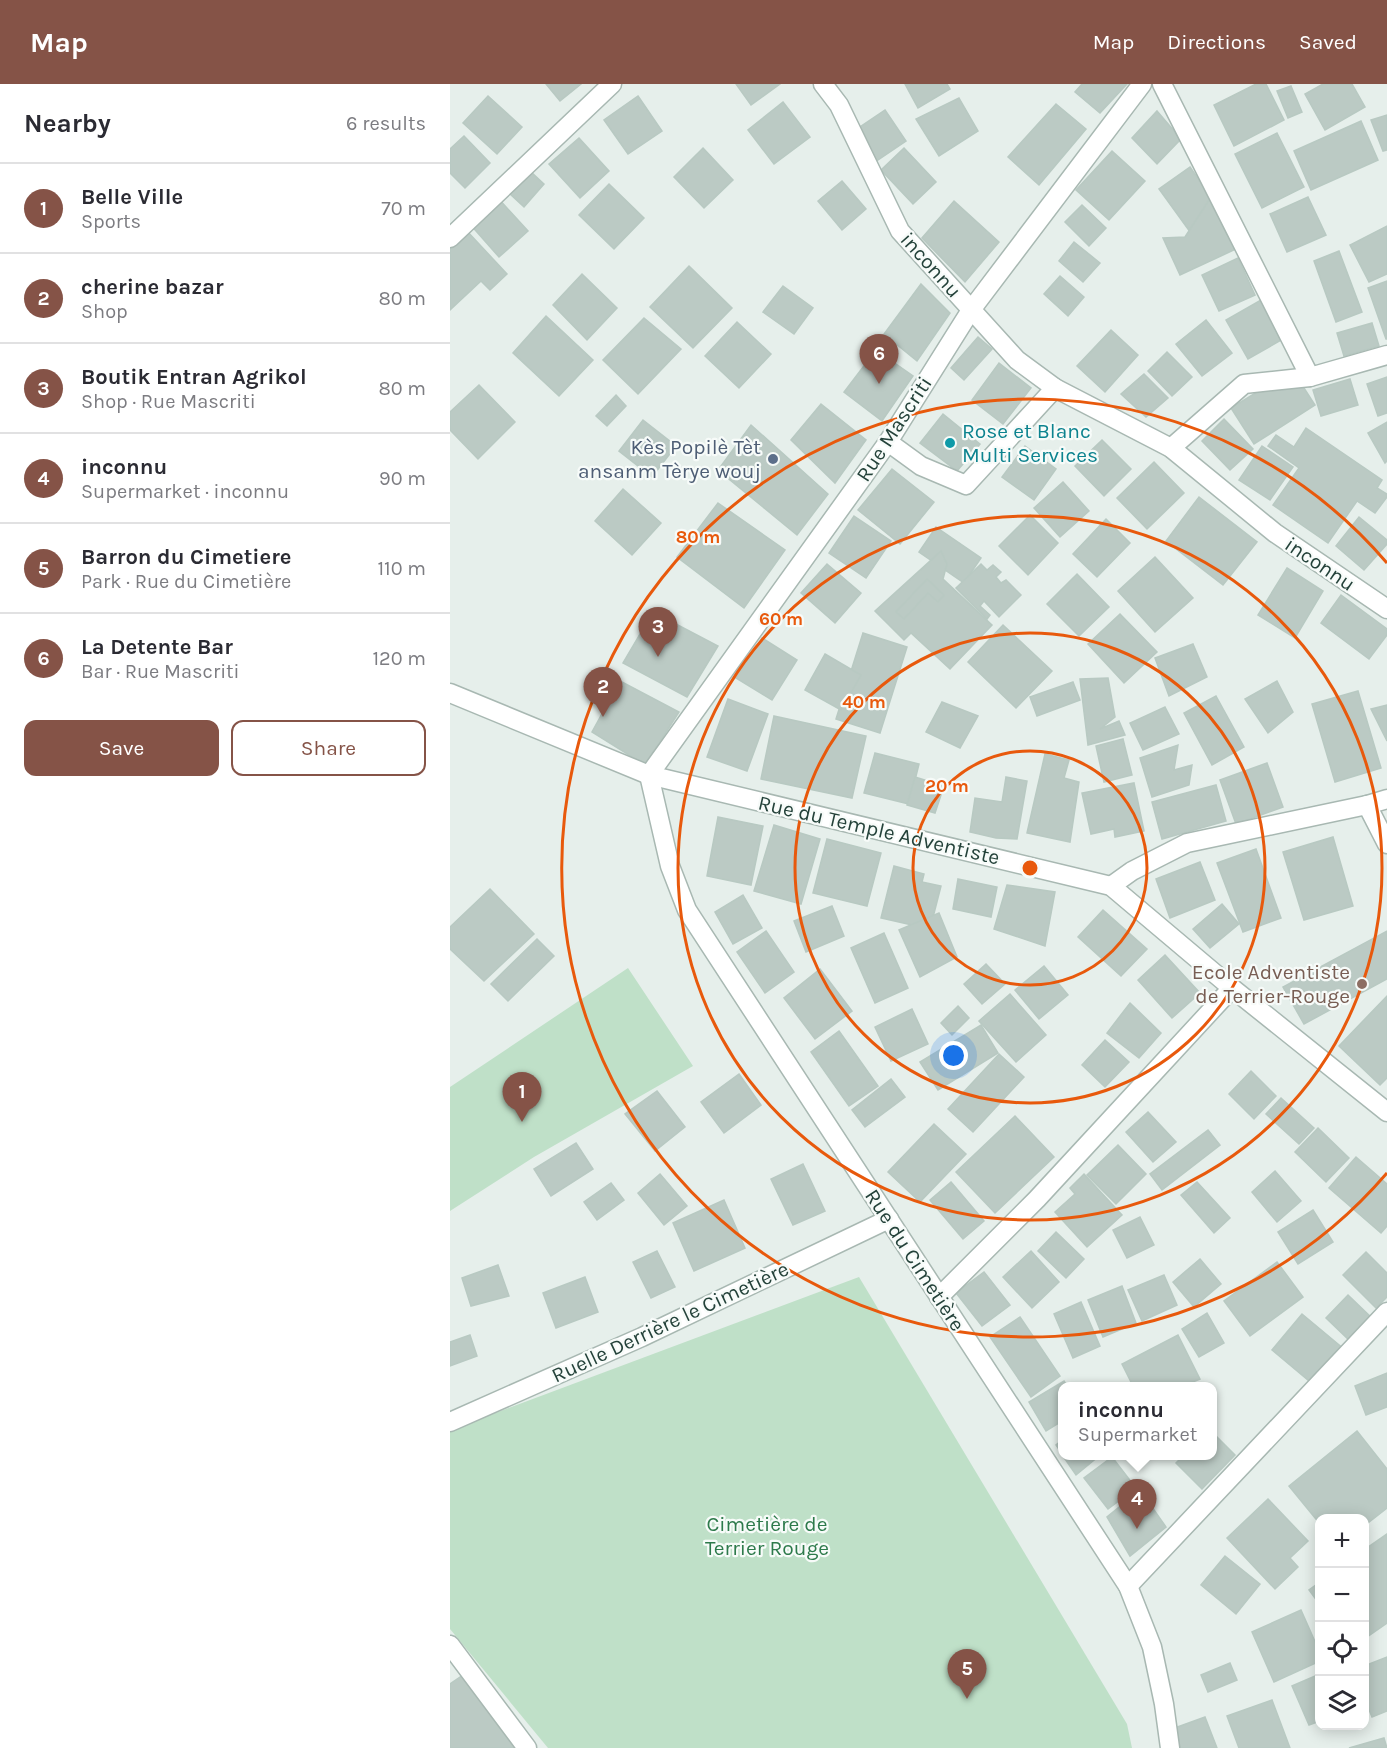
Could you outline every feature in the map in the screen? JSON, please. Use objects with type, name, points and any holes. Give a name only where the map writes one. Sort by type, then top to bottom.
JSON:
[{"type":"street","points":[[450,238],[612,84]]},
{"type":"street","name":"inconnu","points":[[823,84],[839,105],[900,231],[1017,360],[1055,388],[1171,448],[1275,533],[1387,609]]},
{"type":"street","name":"Rue Mascriti","points":[[648,775],[888,442],[971,310],[1142,84]]},
{"type":"street","points":[[1162,84],[1310,377]]},
{"type":"street","points":[[1171,448],[1244,384],[1310,377],[1387,355]]},
{"type":"street","points":[[888,442],[921,466],[966,485],[1055,388]]},
{"type":"street","name":"Rue du Temple Adventiste","points":[[450,693],[648,775],[1111,886],[1232,988],[1387,1112]]},
{"type":"street","name":"Rue du Cimetière","points":[[648,775],[670,866],[687,910],[1128,1586],[1152,1647],[1164,1704],[1170,1748]]},
{"type":"street","points":[[1111,886],[1132,871],[1187,843],[1387,799]]},
{"type":"street","points":[[1367,805],[1387,844]]},
{"type":"street","points":[[939,1298],[1037,1199],[1232,988]]},
{"type":"street","name":"Ruelle Derrière le Cimetière","points":[[450,1422],[642,1338],[889,1219]]},
{"type":"street","points":[[1128,1586],[1387,1312]]},
{"type":"street","points":[[450,1645],[527,1748]]},
{"type":"green space","points":[[628,968],[693,1066],[534,1157],[450,1211],[450,1087]]},
{"type":"green space","name":"Cimetière de Terrier Rouge","points":[[859,1277],[1127,1724],[1132,1748],[548,1748],[450,1629],[450,1430]]},
{"type":"building","points":[[546,84],[581,84],[560,101]]},
{"type":"building","points":[[736,84],[780,84],[751,105]]},
{"type":"building","points":[[905,84],[947,84],[950,89],[918,108]]},
{"type":"building","points":[[1082,84],[1127,84],[1100,113],[1075,92]]},
{"type":"building","points":[[1256,84],[1266,84],[1284,120],[1234,146],[1214,105]]},
{"type":"building","points":[[1323,84],[1352,84],[1365,107],[1325,130],[1305,94]]},
{"type":"building","points":[[1291,86],[1302,112],[1288,118],[1277,91]]},
{"type":"building","points":[[488,96],[522,127],[497,154],[463,123]]},
{"type":"building","points":[[638,96],[662,131],[628,154],[604,120]]},
{"type":"building","points":[[959,98],[978,131],[939,156],[916,119]]},
{"type":"building","points":[[783,102],[810,137],[774,164],[748,130]]},
{"type":"building","points":[[1056,104],[1086,129],[1039,185],[1008,157]]},
{"type":"building","points":[[885,110],[906,141],[875,162],[854,131]]},
{"type":"building","points":[[1157,111],[1181,139],[1157,164],[1132,138]]},
{"type":"building","points":[[1387,115],[1387,150],[1383,151],[1371,120]]},
{"type":"building","points":[[1361,121],[1378,160],[1311,190],[1294,151]]},
{"type":"building","points":[[1277,133],[1304,187],[1262,208],[1235,154]]},
{"type":"building","points":[[464,136],[490,163],[465,188],[450,173],[450,149]]},
{"type":"building","points":[[579,138],[609,171],[580,198],[549,164]]},
{"type":"building","points":[[703,148],[733,180],[704,208],[674,177]]},
{"type":"building","points":[[904,148],[936,182],[913,204],[881,170]]},
{"type":"building","points":[[1112,151],[1145,181],[1109,220],[1076,190]]},
{"type":"building","points":[[1190,167],[1223,215],[1193,236],[1159,189]]},
{"type":"building","points":[[530,171],[544,184],[524,207],[510,194]]},
{"type":"building","points":[[842,181],[866,209],[842,230],[818,201]]},
{"type":"building","points":[[609,184],[644,218],[614,249],[579,215]]},
{"type":"building","points":[[497,197],[528,231],[499,257],[469,223]]},
{"type":"building","points":[[1211,197],[1236,249],[1180,275],[1163,238],[1185,237]]},
{"type":"building","points":[[1308,197],[1326,235],[1287,252],[1270,214]]},
{"type":"building","points":[[954,201],[999,242],[965,282],[922,238]]},
{"type":"building","points":[[1082,205],[1106,228],[1089,246],[1065,222]]},
{"type":"building","points":[[1387,226],[1387,274],[1369,282],[1350,245]]},
{"type":"building","points":[[466,230],[507,274],[490,290],[481,281],[450,310],[450,246]]},
{"type":"building","points":[[1074,242],[1100,263],[1083,282],[1059,261]]},
{"type":"building","points":[[1339,251],[1362,312],[1336,322],[1314,261]]},
{"type":"building","points":[[1238,258],[1255,295],[1219,311],[1202,275]]},
{"type":"building","points":[[689,266],[732,308],[693,348],[650,307]]},
{"type":"building","points":[[582,274],[617,308],[587,340],[553,305]]},
{"type":"building","points":[[1060,276],[1084,297],[1068,316],[1044,294]]},
{"type":"building","points":[[1387,281],[1387,339],[1386,339],[1368,288]]},
{"type":"building","points":[[921,284],[950,313],[917,361],[884,334]]},
{"type":"building","points":[[783,286],[813,308],[794,334],[763,312]]},
{"type":"building","points":[[1261,300],[1283,339],[1248,359],[1226,320]]},
{"type":"building","points":[[546,316],[593,360],[559,396],[513,353]]},
{"type":"building","points":[[644,318],[681,349],[638,394],[603,360]]},
{"type":"building","points":[[1206,320],[1232,353],[1202,376],[1176,344]]},
{"type":"building","points":[[737,322],[771,354],[739,388],[705,356]]},
{"type":"building","points":[[1372,323],[1379,346],[1344,356],[1337,333]]},
{"type":"building","points":[[1111,330],[1138,355],[1105,392],[1077,366]]},
{"type":"building","points":[[978,337],[992,349],[964,380],[951,368]]},
{"type":"building","points":[[876,350],[913,376],[882,421],[844,392]]},
{"type":"building","points":[[1167,352],[1192,377],[1172,396],[1148,371]]},
{"type":"building","points":[[999,363],[1031,388],[1003,424],[972,400]]},
{"type":"building","points":[[1144,374],[1168,398],[1146,417],[1121,394]]},
{"type":"building","points":[[1387,377],[1387,413],[1378,416],[1367,384]]},
{"type":"building","points":[[1350,379],[1358,405],[1321,416],[1313,390]]},
{"type":"building","points":[[479,385],[515,422],[478,459],[450,430],[450,412]]},
{"type":"building","points":[[1302,385],[1315,405],[1254,444],[1231,408],[1262,389]]},
{"type":"building","points":[[616,395],[626,406],[607,426],[596,416]]},
{"type":"building","points":[[821,404],[866,440],[835,483],[791,440]]},
{"type":"building","name":"Rose et Blanc Multi Services","points":[[943,414],[980,444],[957,471],[920,443]]},
{"type":"building","points":[[1224,419],[1253,449],[1230,470],[1202,441]]},
{"type":"building","points":[[643,420],[676,446],[652,477],[619,451]]},
{"type":"building","points":[[1387,422],[1387,461],[1385,463],[1368,433]]},
{"type":"building","points":[[751,425],[828,494],[797,535],[718,470]]},
{"type":"building","points":[[1306,428],[1382,480],[1377,488],[1387,494],[1375,513],[1357,501],[1328,543],[1273,505],[1299,468],[1268,446],[1276,435],[1294,447]]},
{"type":"building","points":[[1102,440],[1131,469],[1104,496],[1075,466]]},
{"type":"building","points":[[1025,446],[1056,469],[1034,500],[1002,477]]},
{"type":"building","points":[[1262,446],[1293,467],[1270,500],[1239,480]]},
{"type":"building","points":[[1154,462],[1184,493],[1147,529],[1117,498]]},
{"type":"building","points":[[892,469],[934,502],[900,544],[858,510]]},
{"type":"building","points":[[1063,482],[1089,511],[1060,537],[1034,508]]},
{"type":"building","points":[[623,489],[661,523],[632,555],[595,521]]},
{"type":"building","points":[[1199,497],[1257,542],[1223,585],[1166,541]]},
{"type":"building","points":[[718,503],[785,550],[744,608],[677,557]]},
{"type":"building","points":[[1030,515],[1058,543],[1028,575],[999,546]]},
{"type":"building","points":[[854,516],[891,541],[866,578],[829,553]]},
{"type":"building","points":[[1359,517],[1387,540],[1387,544],[1364,570],[1336,546]]},
{"type":"building","points":[[1106,519],[1130,543],[1097,577],[1073,554]]},
{"type":"building","points":[[936,527],[981,558],[964,583],[919,552]]},
{"type":"building","points":[[941,551],[947,564],[943,579],[992,625],[950,669],[911,633],[904,640],[875,611]]},
{"type":"building","points":[[1155,557],[1193,598],[1155,632],[1118,591]]},
{"type":"building","points":[[827,564],[861,593],[835,623],[801,593]]},
{"type":"building","points":[[981,564],[987,570],[993,565],[1001,572],[996,577],[1001,583],[1006,580],[1021,595],[999,617],[984,601],[980,606],[990,615],[987,619],[956,588]]},
{"type":"building","points":[[1287,568],[1323,591],[1295,638],[1258,615]]},
{"type":"building","points":[[1077,574],[1109,607],[1079,636],[1047,604]]},
{"type":"building","points":[[927,579],[944,595],[938,602],[928,593],[904,619],[896,612]]},
{"type":"building","points":[[1341,595],[1387,629],[1387,635],[1369,659],[1321,623]]},
{"type":"building","points":[[653,612],[718,646],[687,697],[623,663]]},
{"type":"building","points":[[1120,614],[1157,652],[1124,683],[1088,644]]},
{"type":"building","points":[[1003,625],[1052,671],[1016,708],[968,662]]},
{"type":"building","points":[[863,633],[907,647],[880,733],[836,719]]},
{"type":"building","points":[[762,638],[797,660],[772,700],[736,678]]},
{"type":"building","points":[[1193,644],[1207,677],[1169,696],[1155,658]]},
{"type":"building","points":[[825,654],[861,675],[841,710],[805,690]]},
{"type":"building","points":[[1108,678],[1115,717],[1100,729],[1119,721],[1125,735],[1088,745],[1080,679]]},
{"type":"building","points":[[620,681],[679,712],[645,765],[592,732]]},
{"type":"building","points":[[1277,681],[1293,712],[1268,733],[1245,699]]},
{"type":"building","points":[[1073,682],[1080,700],[1037,716],[1030,697]]},
{"type":"building","points":[[1358,691],[1381,768],[1335,782],[1312,704]]},
{"type":"building","points":[[1216,696],[1244,747],[1212,765],[1184,713]]},
{"type":"building","points":[[728,699],[768,714],[747,771],[707,757]]},
{"type":"building","points":[[942,702],[978,716],[960,748],[926,732]]},
{"type":"building","points":[[1387,705],[1387,741],[1371,709]]},
{"type":"building","points":[[1165,707],[1179,734],[1143,750],[1130,723]]},
{"type":"building","points":[[774,716],[866,736],[852,798],[761,779]]},
{"type":"building","points":[[1123,739],[1132,775],[1104,782],[1096,746]]},
{"type":"building","points":[[1178,745],[1174,770],[1192,765],[1189,785],[1152,797],[1140,758]]},
{"type":"building","points":[[875,753],[919,764],[909,804],[864,793]]},
{"type":"building","points":[[1045,754],[1069,760],[1064,778],[1079,782],[1070,842],[1027,833]]},
{"type":"building","points":[[1267,763],[1283,807],[1236,824],[1220,780]]},
{"type":"building","points":[[915,777],[944,786],[935,813],[907,805]]},
{"type":"building","points":[[1006,777],[1027,781],[1017,839],[996,838],[970,832],[975,798],[1002,802]]},
{"type":"building","points":[[1134,783],[1144,831],[1115,837],[1114,829],[1091,834],[1082,793]]},
{"type":"building","points":[[1216,785],[1226,821],[1162,839],[1152,802]]},
{"type":"building","points":[[718,817],[763,826],[751,885],[707,876]]},
{"type":"building","points":[[774,825],[820,839],[801,904],[754,891]]},
{"type":"building","points":[[1333,837],[1353,906],[1304,920],[1283,852]]},
{"type":"building","points":[[827,839],[881,853],[867,906],[813,893]]},
{"type":"building","points":[[1256,849],[1281,918],[1243,932],[1217,863]]},
{"type":"building","points":[[1200,862],[1215,900],[1170,918],[1156,879]]},
{"type":"building","points":[[894,866],[924,874],[922,882],[941,886],[930,929],[881,918]]},
{"type":"building","points":[[958,879],[997,887],[991,917],[953,909]]},
{"type":"building","points":[[1007,885],[1055,892],[1045,946],[994,929]]},
{"type":"building","points":[[490,889],[534,934],[484,981],[450,949],[450,927]]},
{"type":"building","points":[[743,895],[762,928],[733,944],[715,912]]},
{"type":"building","points":[[1222,904],[1239,924],[1210,948],[1193,929]]},
{"type":"building","points":[[832,906],[844,936],[806,952],[794,921]]},
{"type":"building","points":[[1103,910],[1147,949],[1121,976],[1078,937]]},
{"type":"building","points":[[939,913],[957,957],[920,977],[899,930]]},
{"type":"building","points":[[766,931],[794,972],[765,993],[737,952]]},
{"type":"building","points":[[1387,931],[1387,979],[1304,1024],[1283,987]]},
{"type":"building","points":[[884,933],[908,988],[875,1003],[851,948]]},
{"type":"building","points":[[537,939],[554,956],[508,1001],[491,984]]},
{"type":"building","points":[[1165,955],[1200,993],[1172,1018],[1138,980]]},
{"type":"building","points":[[986,964],[1005,984],[982,1004],[964,984]]},
{"type":"building","points":[[1044,966],[1068,995],[1039,1019],[1015,990]]},
{"type":"building","points":[[820,969],[852,1011],[815,1039],[784,998]]},
{"type":"building","points":[[1010,994],[1046,1035],[1016,1062],[979,1021]]},
{"type":"building","points":[[1387,996],[1387,1078],[1380,1085],[1339,1046]]},
{"type":"building","points":[[1130,1003],[1161,1033],[1139,1058],[1107,1033]]},
{"type":"building","points":[[958,1006],[969,1018],[952,1035],[941,1023]]},
{"type":"building","points":[[912,1009],[928,1044],[891,1061],[875,1027]]},
{"type":"building","points":[[981,1025],[998,1053],[938,1090],[920,1062]]},
{"type":"building","points":[[839,1031],[878,1086],[849,1106],[811,1052]]},
{"type":"building","points":[[1105,1040],[1129,1062],[1105,1087],[1082,1065]]},
{"type":"building","points":[[999,1054],[1024,1077],[973,1132],[948,1109]]},
{"type":"building","points":[[1251,1071],[1276,1096],[1254,1119],[1229,1094]]},
{"type":"building","points":[[739,1074],[761,1105],[724,1133],[701,1102]]},
{"type":"building","points":[[891,1079],[905,1097],[865,1127],[852,1110]]},
{"type":"building","points":[[657,1091],[685,1127],[655,1151],[625,1114]]},
{"type":"building","points":[[1281,1098],[1314,1128],[1299,1144],[1266,1114]]},
{"type":"building","points":[[1148,1112],[1176,1142],[1153,1162],[1126,1132]]},
{"type":"building","points":[[1015,1116],[1054,1157],[995,1213],[956,1172]]},
{"type":"building","points":[[934,1124],[966,1154],[920,1202],[888,1172]]},
{"type":"building","points":[[1318,1128],[1349,1158],[1326,1182],[1295,1152]]},
{"type":"building","points":[[1208,1130],[1220,1145],[1162,1190],[1150,1174]]},
{"type":"building","points":[[576,1143],[593,1169],[551,1196],[534,1169]]},
{"type":"building","points":[[1118,1145],[1146,1174],[1116,1204],[1087,1175]]},
{"type":"building","points":[[1356,1157],[1387,1184],[1387,1226],[1381,1233],[1329,1188]]},
{"type":"building","points":[[803,1164],[825,1211],[793,1225],[771,1179]]},
{"type":"building","points":[[1275,1171],[1301,1201],[1277,1222],[1252,1192]]},
{"type":"building","points":[[660,1174],[687,1206],[664,1225],[638,1193]]},
{"type":"building","points":[[1084,1174],[1122,1215],[1087,1247],[1055,1212],[1075,1194],[1070,1188]]},
{"type":"building","points":[[951,1182],[984,1221],[963,1239],[930,1200]]},
{"type":"building","points":[[1197,1182],[1230,1218],[1214,1233],[1181,1195]]},
{"type":"building","points":[[611,1183],[624,1200],[597,1220],[584,1202]]},
{"type":"building","points":[[724,1200],[745,1248],[694,1271],[673,1223]]},
{"type":"building","points":[[1313,1210],[1333,1242],[1298,1264],[1278,1232]]},
{"type":"building","points":[[1140,1217],[1154,1245],[1127,1258],[1113,1230]]},
{"type":"building","points":[[1056,1232],[1084,1259],[1066,1278],[1038,1251]]},
{"type":"building","points":[[657,1251],[675,1287],[651,1298],[633,1262]]},
{"type":"building","points":[[1031,1251],[1059,1282],[1032,1308],[1003,1277]]},
{"type":"building","points":[[1366,1252],[1387,1273],[1387,1297],[1376,1308],[1343,1275]]},
{"type":"building","points":[[1200,1259],[1221,1284],[1194,1307],[1173,1282]]},
{"type":"building","points":[[1277,1262],[1303,1297],[1250,1336],[1224,1301]]},
{"type":"building","points":[[498,1265],[509,1296],[471,1306],[462,1278]]},
{"type":"building","points":[[984,1272],[1010,1305],[982,1326],[956,1293]]},
{"type":"building","points":[[1164,1275],[1177,1305],[1142,1321],[1128,1290]]},
{"type":"building","points":[[585,1277],[598,1312],[556,1328],[543,1293]]},
{"type":"building","points":[[1122,1286],[1136,1323],[1103,1337],[1088,1300]]},
{"type":"building","points":[[1348,1295],[1374,1320],[1352,1343],[1326,1318]]},
{"type":"building","points":[[1081,1302],[1100,1346],[1073,1358],[1054,1314]]},
{"type":"building","points":[[1207,1313],[1224,1343],[1199,1357],[1182,1329]]},
{"type":"building","points":[[1302,1314],[1344,1349],[1315,1386],[1272,1350]]},
{"type":"building","points":[[1020,1317],[1060,1376],[1031,1397],[990,1337]]},
{"type":"building","points":[[470,1335],[477,1356],[450,1366],[450,1342]]},
{"type":"building","points":[[1178,1335],[1200,1379],[1193,1382],[1131,1382],[1122,1364]]},
{"type":"building","points":[[1387,1373],[1387,1407],[1366,1415],[1355,1386]]},
{"type":"building","points":[[1058,1385],[1058,1424],[1046,1431],[1029,1402]]},
{"type":"building","points":[[1357,1431],[1387,1469],[1387,1508],[1369,1522],[1369,1514],[1315,1514],[1315,1518],[1289,1486]]},
{"type":"building","points":[[1217,1437],[1235,1455],[1202,1489],[1176,1463],[1179,1460],[1217,1460]]},
{"type":"building","points":[[1066,1460],[1094,1460],[1076,1475]]},
{"type":"building","points":[[1108,1460],[1114,1460],[1136,1488],[1108,1509],[1084,1478]]},
{"type":"building","points":[[1140,1490],[1166,1527],[1130,1556],[1107,1517]]},
{"type":"building","points":[[1268,1499],[1308,1541],[1290,1558],[1298,1567],[1275,1589],[1227,1538]]},
{"type":"building","points":[[1387,1534],[1387,1623],[1369,1636],[1369,1568],[1369,1547]]},
{"type":"building","points":[[1225,1556],[1260,1584],[1236,1614],[1201,1585]]},
{"type":"building","points":[[1315,1586],[1315,1598],[1309,1590]]},
{"type":"building","points":[[1301,1610],[1315,1642],[1315,1663],[1274,1682],[1252,1632]]},
{"type":"building","points":[[1387,1657],[1387,1711],[1372,1717],[1369,1710],[1369,1664]]},
{"type":"building","points":[[1230,1663],[1237,1680],[1208,1692],[1201,1675]]},
{"type":"building","points":[[466,1673],[521,1748],[450,1748],[450,1684]]},
{"type":"building","points":[[1315,1676],[1315,1723],[1309,1725],[1292,1686]]},
{"type":"building","points":[[1272,1700],[1290,1748],[1239,1748],[1227,1716]]},
{"type":"building","points":[[1205,1717],[1217,1748],[1180,1748],[1172,1729]]},
{"type":"building","points":[[1384,1738],[1387,1748],[1349,1748]]},
{"type":"place","name":"La Detente Bar","points":[[879,384]]},
{"type":"place","name":"Rose et Blanc Multi Services","points":[[950,443]]},
{"type":"place","name":"Kès Popilè Tèt ansanm Tèrye wouj","points":[[773,459]]},
{"type":"place","name":"Boutik Entran Agrikol","points":[[658,657]]},
{"type":"place","name":"cherine bazar","points":[[603,717]]},
{"type":"place","name":"Ecole Adventiste de Terrier-Rouge","points":[[1362,984]]},
{"type":"place","name":"Belle Ville","points":[[522,1122]]},
{"type":"place","name":"inconnu","points":[[1137,1529]]},
{"type":"place","name":"Barron du Cimetiere","points":[[967,1699]]}]
